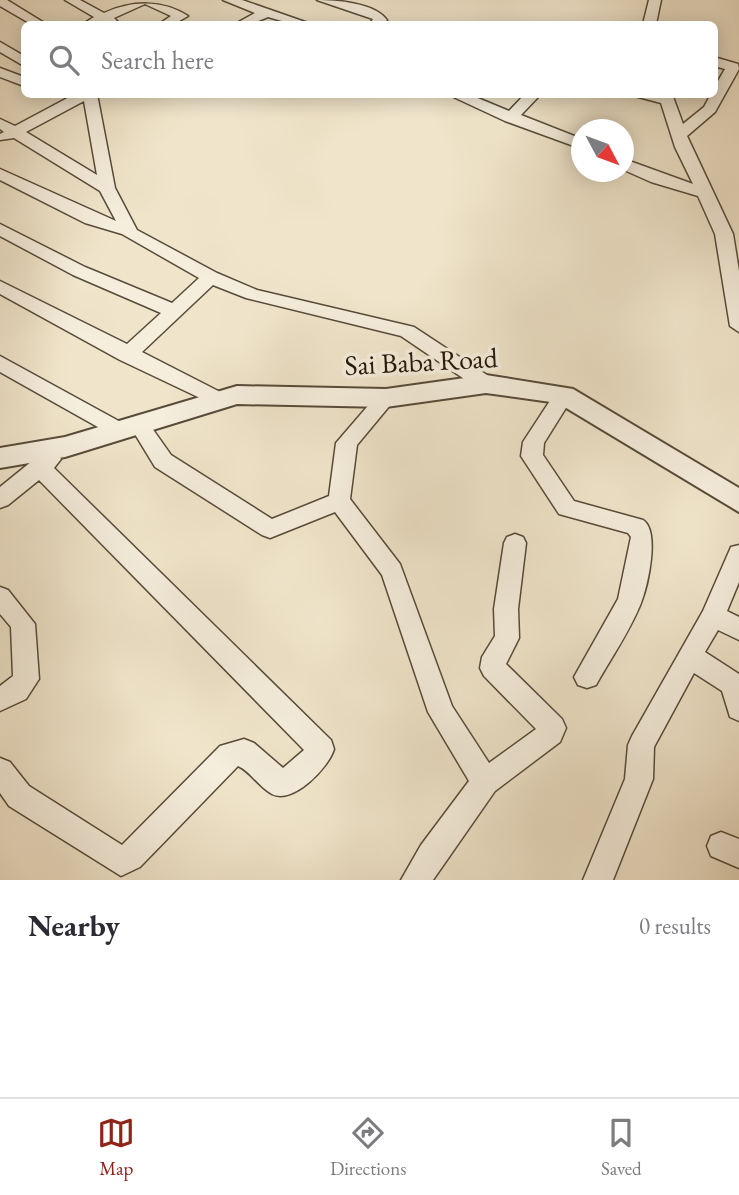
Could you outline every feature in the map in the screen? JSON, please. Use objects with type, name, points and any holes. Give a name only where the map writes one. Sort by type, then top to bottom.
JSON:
[{"type":"street","points":[[73,0],[111,21],[145,0],[182,16],[171,21]]},
{"type":"street","points":[[229,0],[289,21]]},
{"type":"street","points":[[246,21],[273,0]]},
{"type":"street","points":[[324,0],[378,16],[380,21]]},
{"type":"street","points":[[651,21],[655,0]]},
{"type":"street","points":[[0,1],[34,21]]},
{"type":"street","points":[[0,46],[21,56]]},
{"type":"street","points":[[718,62],[733,67],[718,94]]},
{"type":"street","points":[[0,72],[21,81]]},
{"type":"street","points":[[55,98],[67,105]]},
{"type":"street","points":[[7,136],[80,98]]},
{"type":"street","points":[[89,98],[107,188],[126,230]]},
{"type":"street","points":[[464,98],[571,141]]},
{"type":"street","points":[[510,117],[530,98]]},
{"type":"street","points":[[666,98],[679,135],[724,234],[739,326]]},
{"type":"street","points":[[679,135],[710,109],[716,98]]},
{"type":"street","points":[[0,123],[7,136],[107,188]]},
{"type":"street","points":[[634,169],[657,179],[705,193]]},
{"type":"street","points":[[0,174],[91,219],[126,230],[211,277],[258,296],[407,331],[486,384]]},
{"type":"street","points":[[0,229],[79,271],[173,311]]},
{"type":"street","points":[[127,355],[211,277]]},
{"type":"street","points":[[0,287],[127,355],[219,400]]},
{"type":"street","points":[[0,363],[129,428],[163,461],[270,529],[339,501]]},
{"type":"street","name":"Sai Baba Road","points":[[3,455],[65,447],[237,395],[386,398],[486,384],[564,395],[739,501]]},
{"type":"street","points":[[564,395],[534,442],[532,456],[567,508],[635,526],[641,530],[642,537],[630,601],[587,677]]},
{"type":"street","points":[[386,398],[347,443],[339,501],[392,571],[442,712],[485,782]]},
{"type":"street","points":[[0,499],[65,447]]},
{"type":"street","points":[[0,771],[19,796],[121,861],[130,857],[230,755],[244,752],[280,784],[311,762],[321,749],[40,467]]},
{"type":"street","points":[[415,880],[485,782],[551,733],[553,728],[494,668],[495,657],[507,638],[506,610],[515,543]]},
{"type":"street","points":[[598,880],[639,779],[640,745],[713,615],[739,556]]},
{"type":"street","points":[[0,597],[23,625],[26,679],[17,691],[0,699]]},
{"type":"street","points":[[713,615],[739,629]]},
{"type":"street","points":[[690,656],[733,684],[739,709]]}]
